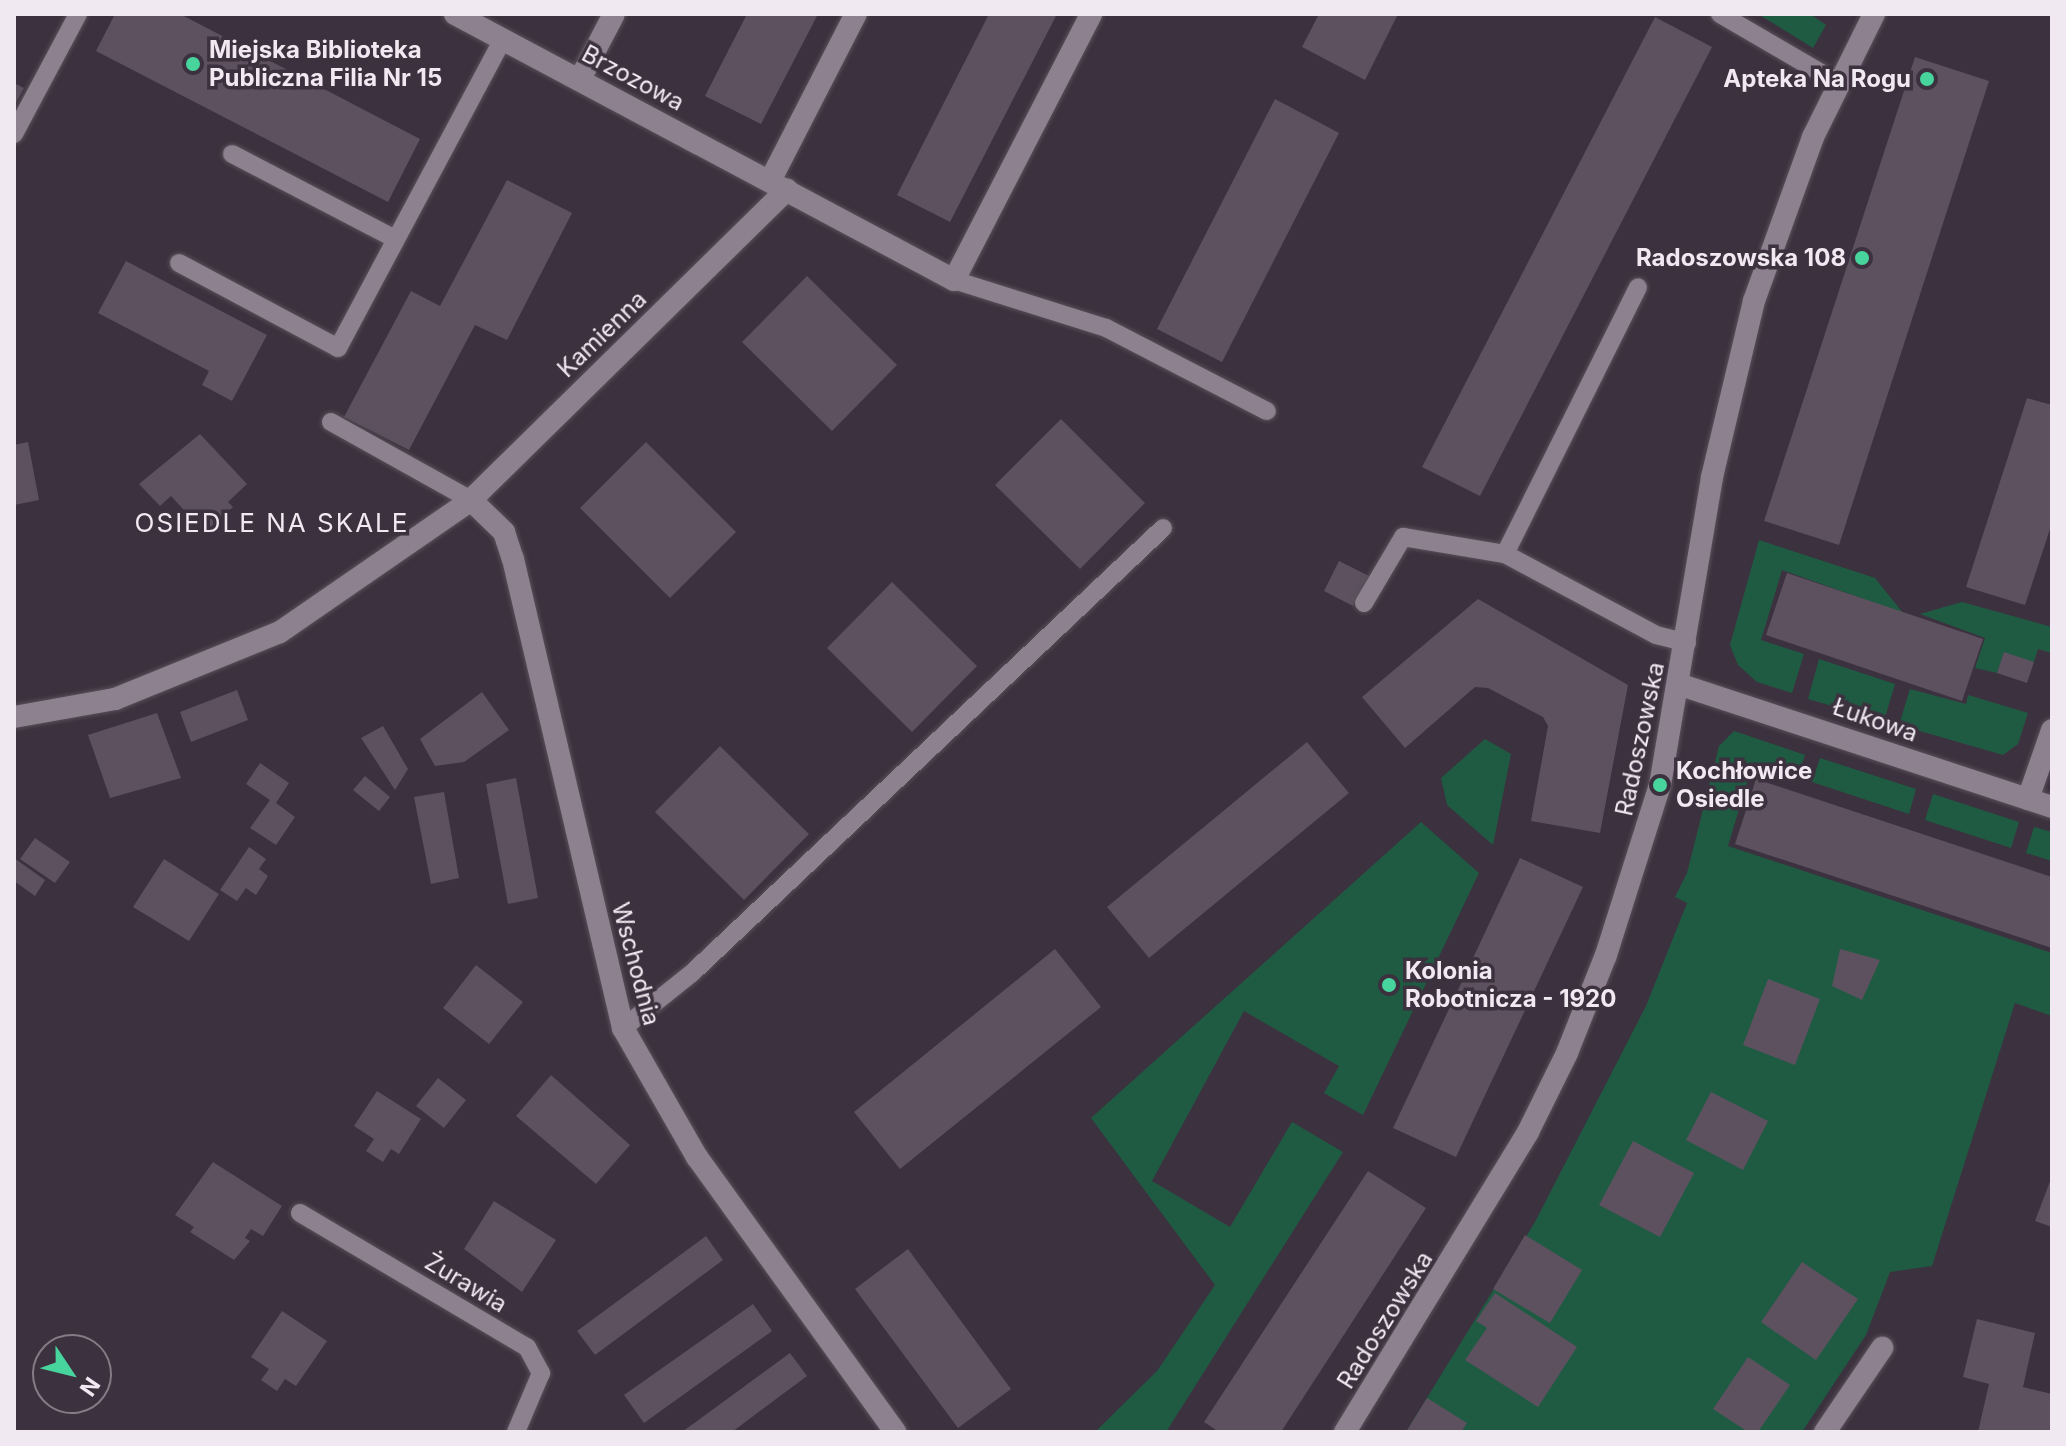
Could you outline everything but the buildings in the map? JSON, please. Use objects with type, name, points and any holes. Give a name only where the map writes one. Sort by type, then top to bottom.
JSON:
[{"type":"street","name":"Brzozowa","points":[[455,14],[778,185]]},
{"type":"street","points":[[580,79],[614,14]]},
{"type":"street","name":"Kamienna","points":[[14,717],[115,699],[280,632],[471,500],[778,185],[856,14]]},
{"type":"street","points":[[778,185],[954,280],[1091,14]]},
{"type":"street","name":"Radoszowska","points":[[1345,1432],[1487,1206],[1567,1053],[1634,874],[1660,785],[1681,685],[1733,374],[1769,251],[1837,82],[1874,14]]},
{"type":"street","name":"Wschodnia","points":[[471,500],[504,532],[513,559],[623,1028],[697,1157],[895,1432]]},
{"type":"street","name":"Łukowa","points":[[1681,685],[2052,807]]},
{"type":"street","points":[[2028,799],[2052,730]]},
{"type":"street","points":[[1825,1432],[1882,1348]]},
{"type":"lane","points":[[14,134],[78,14]]},
{"type":"lane","points":[[1720,14],[1837,82]]},
{"type":"lane","points":[[179,263],[338,348],[503,39]]},
{"type":"lane","points":[[232,154],[395,239]]},
{"type":"lane","points":[[954,280],[1106,328],[1267,411]]},
{"type":"lane","points":[[1505,554],[1638,287]]},
{"type":"lane","points":[[331,422],[471,500]]},
{"type":"lane","points":[[623,1028],[692,973],[1163,528]]},
{"type":"lane","points":[[1364,603],[1403,537],[1505,554],[1656,635],[1687,643]]},
{"type":"lane","name":"Żurawia","points":[[300,1213],[527,1347],[541,1373],[516,1432]]},
{"type":"green space","points":[[1758,14],[1810,14],[1826,25],[1813,48]]},
{"type":"green space","points":[[1759,540],[1875,578],[1903,613],[1782,570],[1761,640],[1804,654],[1792,693],[1757,682],[1738,665],[1730,645]]},
{"type":"green space","points":[[1962,602],[2052,627],[2052,653],[2038,649],[2034,662],[2004,653],[1997,673],[1975,668],[1985,638],[1920,614]]},
{"type":"green space","points":[[1819,659],[1895,684],[1884,721],[1808,699]]},
{"type":"green space","points":[[1910,689],[1966,704],[1968,695],[2028,713],[2018,744],[2003,755],[1899,725]]},
{"type":"green space","points":[[1734,731],[1805,755],[1796,781],[1752,766],[1728,846],[2052,953],[2052,1016],[2015,1003],[1932,1266],[1890,1272],[1866,1335],[1802,1432],[1406,1432],[1535,1222],[1646,1006],[1687,903],[1675,897],[1687,873],[1719,746]]},
{"type":"green space","points":[[1485,739],[1511,754],[1493,845],[1447,805],[1441,778]]},
{"type":"green space","points":[[1820,758],[1916,789],[1909,814],[1812,782]]},
{"type":"green space","points":[[1933,794],[2019,822],[2011,848],[1925,820]]},
{"type":"green space","points":[[1421,822],[1479,873],[1363,1115],[1324,1093],[1339,1066],[1244,1011],[1152,1181],[1230,1227],[1292,1122],[1343,1152],[1166,1432],[1095,1432],[1157,1371],[1215,1285],[1091,1118]]},
{"type":"green space","points":[[2034,827],[2052,832],[2052,861],[2026,853]]},
{"type":"place","name":"Miejska Biblioteka Publiczna Filia Nr 15","points":[[193,64]]},
{"type":"place","name":"Apteka Na Rogu","points":[[1927,79]]},
{"type":"place","name":"Radoszowska 108","points":[[1862,258]]},
{"type":"place","name":"Kochłowice Osiedle","points":[[1660,785]]},
{"type":"place","name":"Kolonia Robotnicza - 1920","points":[[1389,985]]},
{"type":"district","name":"OSIEDLE NA SKALE","points":[[272,523]]}]
